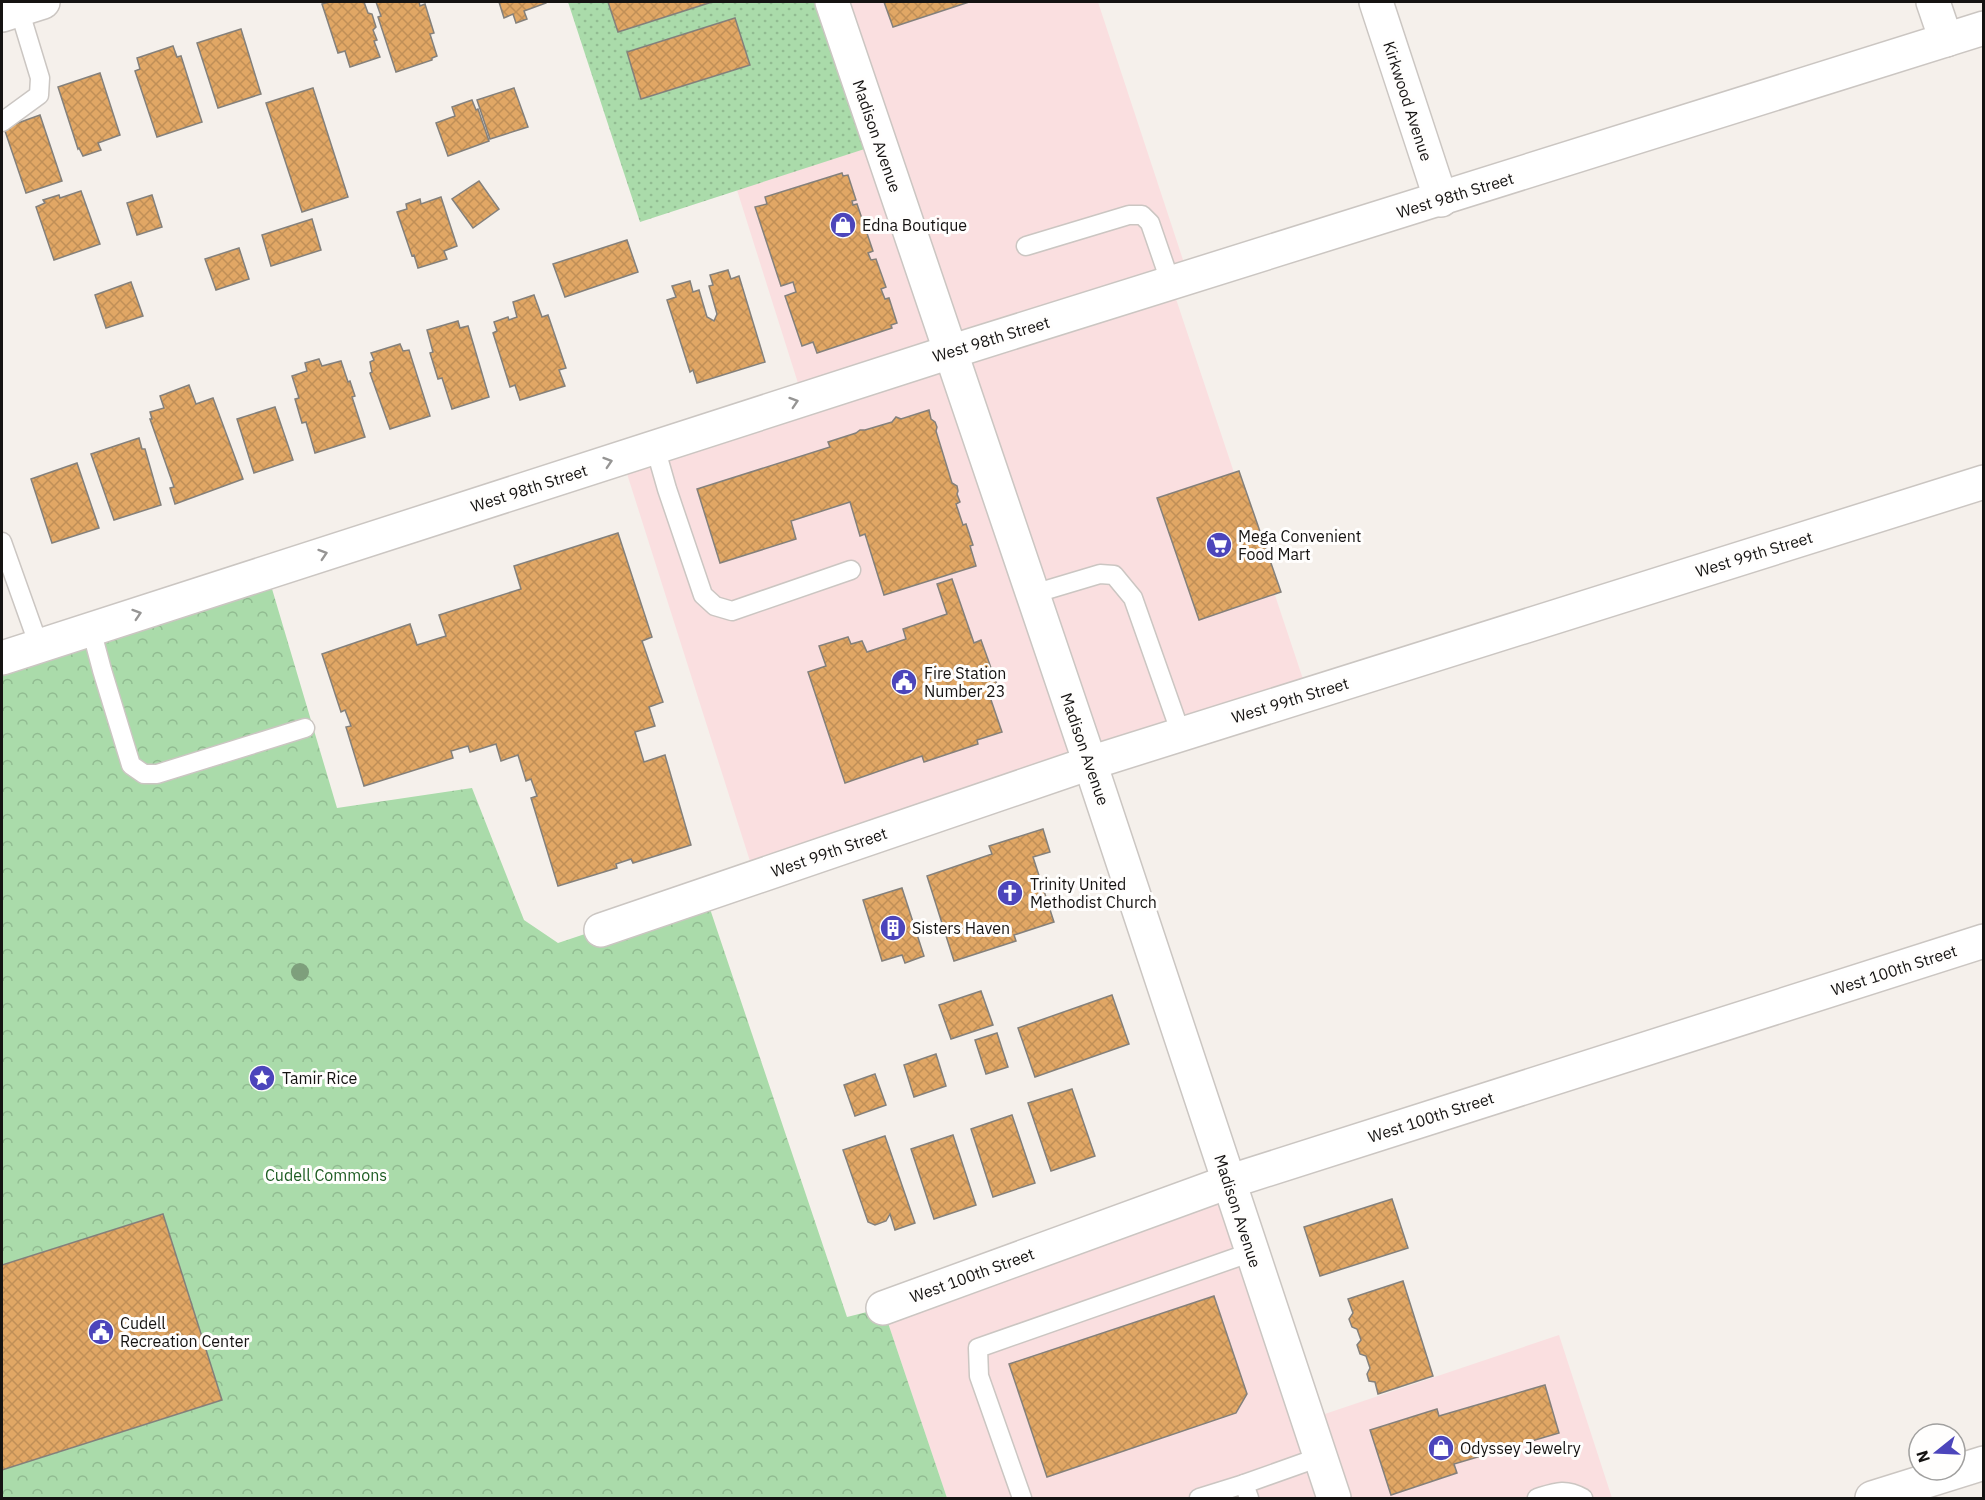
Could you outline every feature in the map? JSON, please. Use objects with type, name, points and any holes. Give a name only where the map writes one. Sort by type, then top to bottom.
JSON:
[{"type":"street","name":"Madison Avenue","points":[[832,2],[1090,763],[1334,1498]]},
{"type":"street","name":"Kirkwood Avenue","points":[[1376,2],[1441,200]]},
{"type":"street","points":[[1933,2],[1946,40]]},
{"type":"street","name":"West 98th Street","points":[[2,658],[950,352],[1441,200],[1983,28]]},
{"type":"street","name":"West 99th Street","points":[[601,930],[1090,763],[1983,482]]},
{"type":"street","name":"West 100th Street","points":[[884,1308],[1228,1182],[1983,941]]},
{"type":"street","points":[[1872,1498],[1983,1463]]},
{"type":"lane","points":[[2,122],[39,94],[40,78],[21,8]]},
{"type":"lane","points":[[1026,246],[1129,215],[1142,215],[1150,223],[1171,284]]},
{"type":"lane","points":[[655,447],[703,595],[715,606],[732,610],[851,570]]},
{"type":"lane","points":[[2,542],[39,646]]},
{"type":"lane","points":[[1033,594],[1100,574],[1114,575],[1133,598],[1181,734]]},
{"type":"lane","points":[[91,629],[131,765],[144,774],[158,774],[305,728]]},
{"type":"lane","points":[[1022,1498],[979,1376],[978,1348],[1252,1252]]},
{"type":"lane","points":[[1199,1498],[1246,1491],[1320,1457]]},
{"type":"lane","points":[[1537,1498],[1556,1492],[1571,1491],[1583,1498]]},
{"type":"shaded area","points":[[832,2],[1098,2],[1189,278],[1171,284],[1308,694],[755,877],[622,458],[803,399],[737,190],[880,143]]},
{"type":"shaded area","points":[[1228,1182],[1307,1420],[1559,1335],[1612,1498],[947,1498],[883,1308]]},
{"type":"green space","points":[[568,2],[832,2],[880,144],[640,222]]},
{"type":"green space","name":"Cudell Commons","points":[[267,572],[337,808],[472,788],[524,920],[558,943],[705,894],[847,1317],[883,1308],[947,1498],[2,1498],[2,658]]},
{"type":"building","points":[[364,2],[368,13],[372,14],[376,27],[373,30],[377,40],[374,41],[380,57],[350,67],[345,51],[338,53],[322,4]]},
{"type":"building","points":[[376,2],[419,2],[420,6],[425,4],[434,33],[430,34],[437,56],[432,60],[396,72],[378,17],[381,16]]},
{"type":"building","points":[[499,2],[546,3],[524,11],[527,19],[516,23],[513,14],[504,18]]},
{"type":"building","points":[[608,2],[712,2],[618,32]]},
{"type":"building","points":[[884,2],[969,2],[893,27]]},
{"type":"building","points":[[735,18],[750,65],[641,99],[627,52]]},
{"type":"building","points":[[241,29],[261,94],[218,108],[197,43]]},
{"type":"building","points":[[173,46],[177,57],[181,56],[202,122],[157,137],[135,71],[140,69],[137,58]]},
{"type":"building","points":[[100,73],[120,135],[98,143],[101,150],[83,156],[78,149],[58,87]]},
{"type":"building","points":[[313,88],[348,197],[302,212],[266,103]]},
{"type":"building","points":[[514,88],[528,127],[490,139],[477,100]]},
{"type":"building","points":[[472,100],[476,110],[478,109],[489,141],[448,156],[436,123],[455,116],[452,107]]},
{"type":"building","points":[[40,115],[62,181],[26,193],[4,128]]},
{"type":"building","points":[[842,173],[843,176],[848,175],[856,200],[852,201],[853,205],[857,204],[873,251],[868,253],[871,260],[876,259],[886,287],[881,289],[885,299],[889,298],[897,323],[891,325],[892,328],[817,353],[813,342],[802,346],[785,296],[796,292],[793,282],[781,286],[755,207],[767,204],[765,197]]},
{"type":"building","points":[[479,181],[499,209],[473,228],[452,199]]},
{"type":"building","points":[[81,191],[100,244],[54,260],[36,207],[45,203],[43,200],[59,195],[60,198]]},
{"type":"building","points":[[152,195],[162,227],[137,235],[127,203]]},
{"type":"building","points":[[441,197],[457,246],[444,251],[447,259],[418,268],[397,212],[407,209],[406,204],[420,199],[421,204]]},
{"type":"building","points":[[312,219],[321,250],[271,266],[262,235]]},
{"type":"building","points":[[627,240],[638,272],[565,297],[553,264]]},
{"type":"building","points":[[239,248],[249,279],[216,290],[205,259]]},
{"type":"building","points":[[728,270],[731,279],[739,276],[765,362],[697,383],[693,370],[690,372],[667,300],[676,297],[672,286],[690,281],[693,292],[699,290],[707,317],[714,321],[717,314],[709,286],[713,285],[710,275]]},
{"type":"building","points":[[131,282],[143,316],[106,328],[95,295]]},
{"type":"building","points":[[534,295],[542,317],[548,315],[566,368],[559,370],[565,386],[520,400],[515,385],[510,387],[493,333],[497,331],[494,322],[508,317],[509,320],[517,317],[513,302]]},
{"type":"building","points":[[458,321],[460,328],[468,326],[489,397],[452,409],[442,378],[438,379],[430,353],[433,352],[427,330]]},
{"type":"building","points":[[400,344],[403,351],[409,350],[430,416],[390,429],[370,373],[372,372],[370,362],[374,360],[371,353]]},
{"type":"building","points":[[319,359],[322,366],[341,361],[355,396],[352,397],[365,437],[315,453],[306,422],[302,423],[295,399],[299,398],[292,376],[307,371],[305,363]]},
{"type":"building","points":[[189,385],[196,404],[213,398],[243,479],[175,504],[170,488],[174,487],[150,419],[152,419],[150,412],[164,408],[160,396]]},
{"type":"building","points":[[275,407],[293,460],[254,473],[237,419]]},
{"type":"building","points":[[929,410],[931,419],[937,427],[936,431],[952,483],[957,486],[960,502],[956,504],[973,545],[970,546],[976,566],[884,595],[865,534],[860,536],[850,502],[791,521],[796,539],[720,563],[697,489],[830,447],[828,442],[860,430],[892,422],[896,417],[901,419]]},
{"type":"building","points":[[139,438],[142,449],[145,449],[161,505],[114,520],[91,454]]},
{"type":"building","points":[[77,463],[99,528],[52,543],[31,479]]},
{"type":"building","name":"Mega Convenient Food Mart","points":[[1239,471],[1281,592],[1199,620],[1157,498]]},
{"type":"building","points":[[618,533],[652,637],[642,641],[663,702],[649,707],[655,726],[635,732],[644,762],[665,755],[691,845],[633,863],[631,859],[616,864],[617,868],[558,886],[531,798],[537,796],[531,779],[526,781],[518,755],[501,761],[496,744],[470,752],[468,746],[451,751],[453,758],[364,786],[346,727],[351,726],[345,710],[341,712],[322,654],[410,624],[417,645],[446,636],[439,615],[521,589],[514,566]]},
{"type":"building","name":"Fire Station Number 23","points":[[952,579],[974,643],[981,640],[1000,693],[990,697],[1002,732],[977,740],[978,744],[924,762],[922,756],[845,783],[808,672],[826,666],[819,646],[848,637],[851,644],[862,641],[867,652],[906,639],[903,629],[947,614],[937,584]]},
{"type":"building","points":[[1043,829],[1050,852],[1033,857],[1054,922],[1014,935],[1016,941],[954,961],[927,876],[992,854],[989,846]]},
{"type":"building","name":"Sisters Haven","points":[[902,888],[924,956],[905,963],[902,955],[882,961],[863,900]]},
{"type":"building","points":[[981,991],[993,1025],[951,1039],[939,1005]]},
{"type":"building","points":[[1112,995],[1129,1044],[1035,1077],[1018,1028]]},
{"type":"building","points":[[997,1033],[1008,1067],[986,1074],[975,1040]]},
{"type":"building","points":[[936,1054],[946,1086],[914,1097],[904,1065]]},
{"type":"building","points":[[875,1074],[886,1105],[855,1116],[844,1085]]},
{"type":"building","points":[[1072,1089],[1095,1156],[1051,1171],[1028,1103]]},
{"type":"building","points":[[1012,1115],[1035,1183],[993,1197],[971,1129]]},
{"type":"building","points":[[953,1135],[976,1205],[934,1219],[911,1149]]},
{"type":"building","points":[[885,1136],[915,1223],[895,1230],[890,1214],[886,1221],[875,1225],[868,1222],[843,1150]]},
{"type":"building","points":[[1392,1199],[1408,1248],[1320,1276],[1304,1227]]},
{"type":"building","name":"Cudell Recreation Center","points":[[163,1214],[222,1400],[2,1470],[2,1265]]},
{"type":"building","points":[[1403,1281],[1433,1376],[1378,1394],[1375,1382],[1369,1381],[1367,1374],[1370,1368],[1366,1356],[1360,1354],[1357,1345],[1361,1340],[1357,1329],[1352,1327],[1349,1319],[1353,1313],[1348,1299]]},
{"type":"building","points":[[1214,1296],[1247,1394],[1236,1413],[1047,1477],[1009,1364]]},
{"type":"building","name":"Odyssey Jewelry","points":[[1545,1385],[1559,1433],[1454,1464],[1457,1473],[1391,1495],[1370,1430],[1437,1409],[1439,1416]]},
{"type":"place","name":"Edna Boutique","points":[[843,225]]},
{"type":"place","name":"Mega Convenient Food Mart","points":[[1219,545]]},
{"type":"place","name":"Fire Station Number 23","points":[[904,682]]},
{"type":"place","name":"Trinity United Methodist Church","points":[[1010,893]]},
{"type":"place","name":"Sisters Haven","points":[[893,928]]},
{"type":"place","name":"Tamir Rice","points":[[262,1078]]},
{"type":"place","name":"Cudell Recreation Center","points":[[101,1332]]},
{"type":"place","name":"Odyssey Jewelry","points":[[1441,1448]]}]
